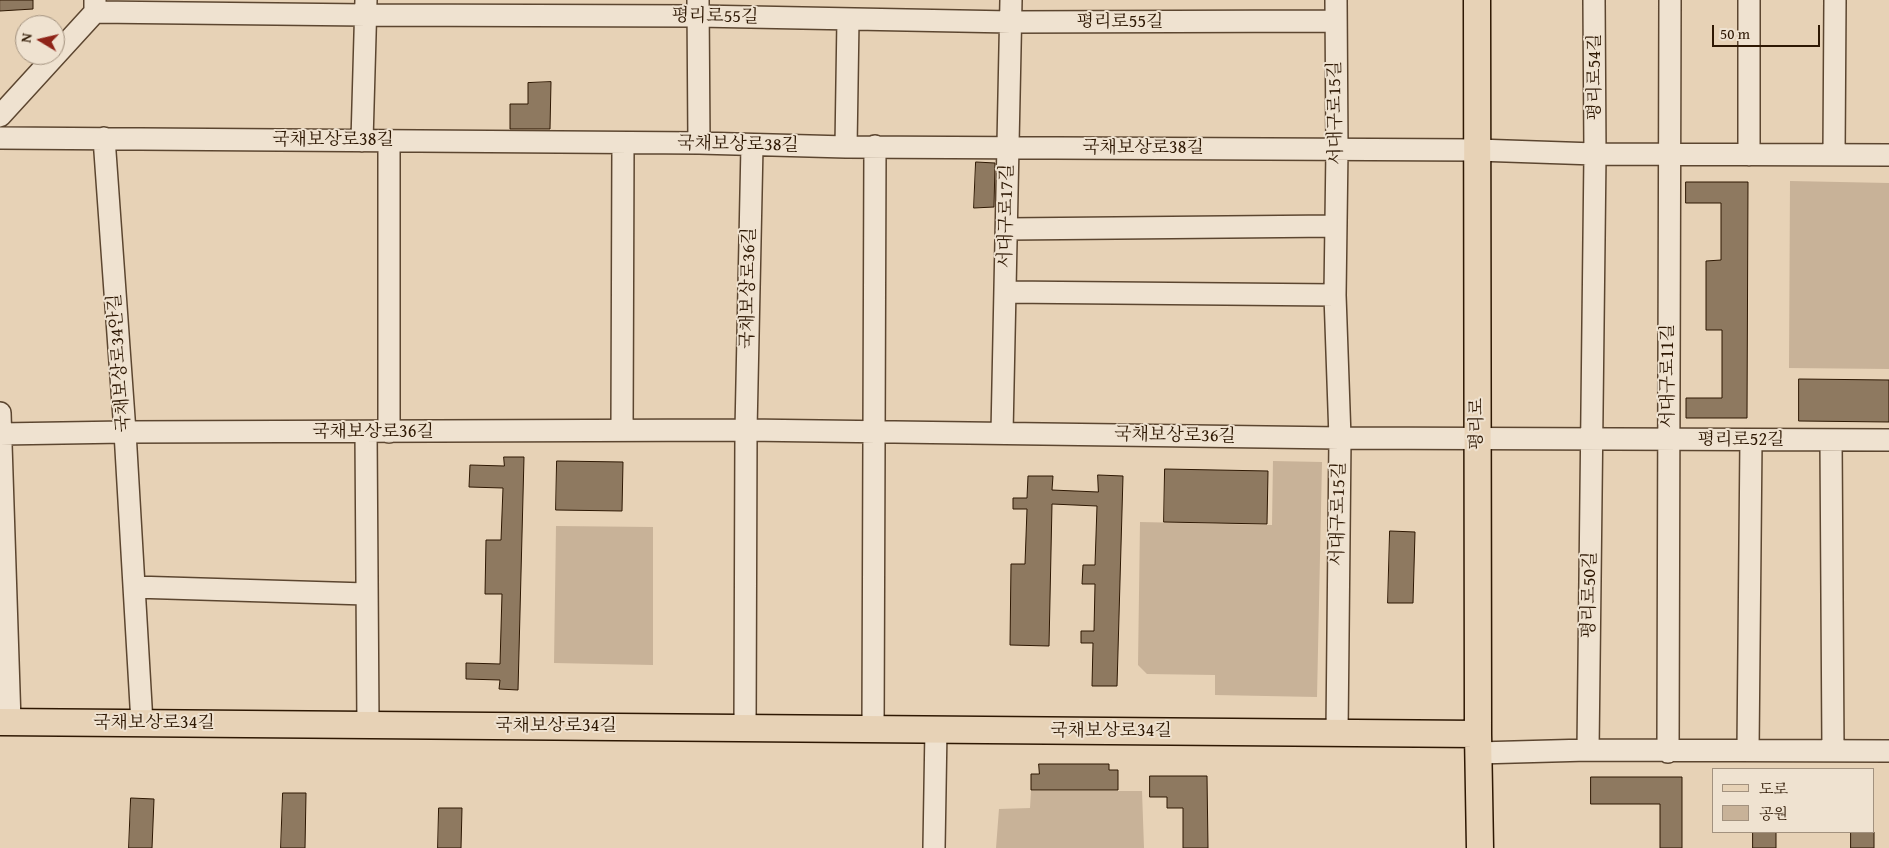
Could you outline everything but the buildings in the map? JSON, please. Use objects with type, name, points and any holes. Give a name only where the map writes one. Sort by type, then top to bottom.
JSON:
[{"type":"main road","name":"평리로","points":[[1477,0],[1478,743],[1480,848]]},
{"type":"main road","name":"국채보상로34길","points":[[5,722],[1337,732],[1478,743]]},
{"type":"street","name":"서대구로17길","points":[[1002,432],[1011,0]]},
{"type":"street","name":"서대구로15길","points":[[1336,0],[1338,149],[1336,295],[1340,438],[1337,732]]},
{"type":"street","name":"평리로54길","points":[[1594,0],[1595,154]]},
{"type":"street","name":"서대구로11길","points":[[1668,752],[1670,0]]},
{"type":"street","points":[[1749,0],[1749,155]]},
{"type":"street","points":[[1834,155],[1835,0]]},
{"type":"street","name":"평리로55길","points":[[95,6],[698,8],[848,19],[1011,22],[1335,21]]},
{"type":"street","points":[[0,116],[95,6]]},
{"type":"street","points":[[362,141],[366,8]]},
{"type":"street","points":[[698,8],[698,144]]},
{"type":"street","points":[[846,147],[848,19]]},
{"type":"street","name":"국채보상로38길","points":[[0,138],[623,143],[846,147],[1477,150]]},
{"type":"street","name":"국채보상로34안길","points":[[104,138],[125,432],[142,723]]},
{"type":"street","points":[[389,141],[389,432]]},
{"type":"street","points":[[622,430],[623,143]]},
{"type":"street","name":"국채보상로36길","points":[[746,430],[752,146]]},
{"type":"street","points":[[873,729],[875,146]]},
{"type":"street","points":[[1477,150],[1595,154],[1889,155]]},
{"type":"street","points":[[1592,439],[1595,154]]},
{"type":"street","points":[[1007,229],[1336,226]]},
{"type":"street","points":[[1005,292],[1336,295]]},
{"type":"street","points":[[0,413],[5,722]]},
{"type":"street","points":[[745,728],[746,430]]},
{"type":"street","name":"국채보상로36길","points":[[1,434],[746,430],[1477,439]]},
{"type":"street","points":[[366,432],[368,725]]},
{"type":"street","name":"평리로52길","points":[[1477,439],[1889,440]]},
{"type":"street","name":"평리로50길","points":[[1588,750],[1592,439]]},
{"type":"street","points":[[1748,750],[1751,440]]},
{"type":"street","points":[[1831,440],[1833,751]]},
{"type":"street","points":[[134,587],[366,594]]},
{"type":"street","points":[[934,848],[936,729]]},
{"type":"street","points":[[1478,743],[1588,750],[1668,752],[1748,750],[1889,751]]},
{"type":"green space","points":[[1790,181],[1889,183],[1889,369],[1789,368]]},
{"type":"green space","points":[[1273,461],[1322,462],[1317,697],[1215,695],[1215,675],[1147,674],[1138,665],[1140,522],[1272,525]]},
{"type":"green space","points":[[556,526],[653,527],[653,665],[554,663]]},
{"type":"green space","points":[[1031,791],[1142,791],[1144,848],[996,848],[999,809],[1030,808]]}]
